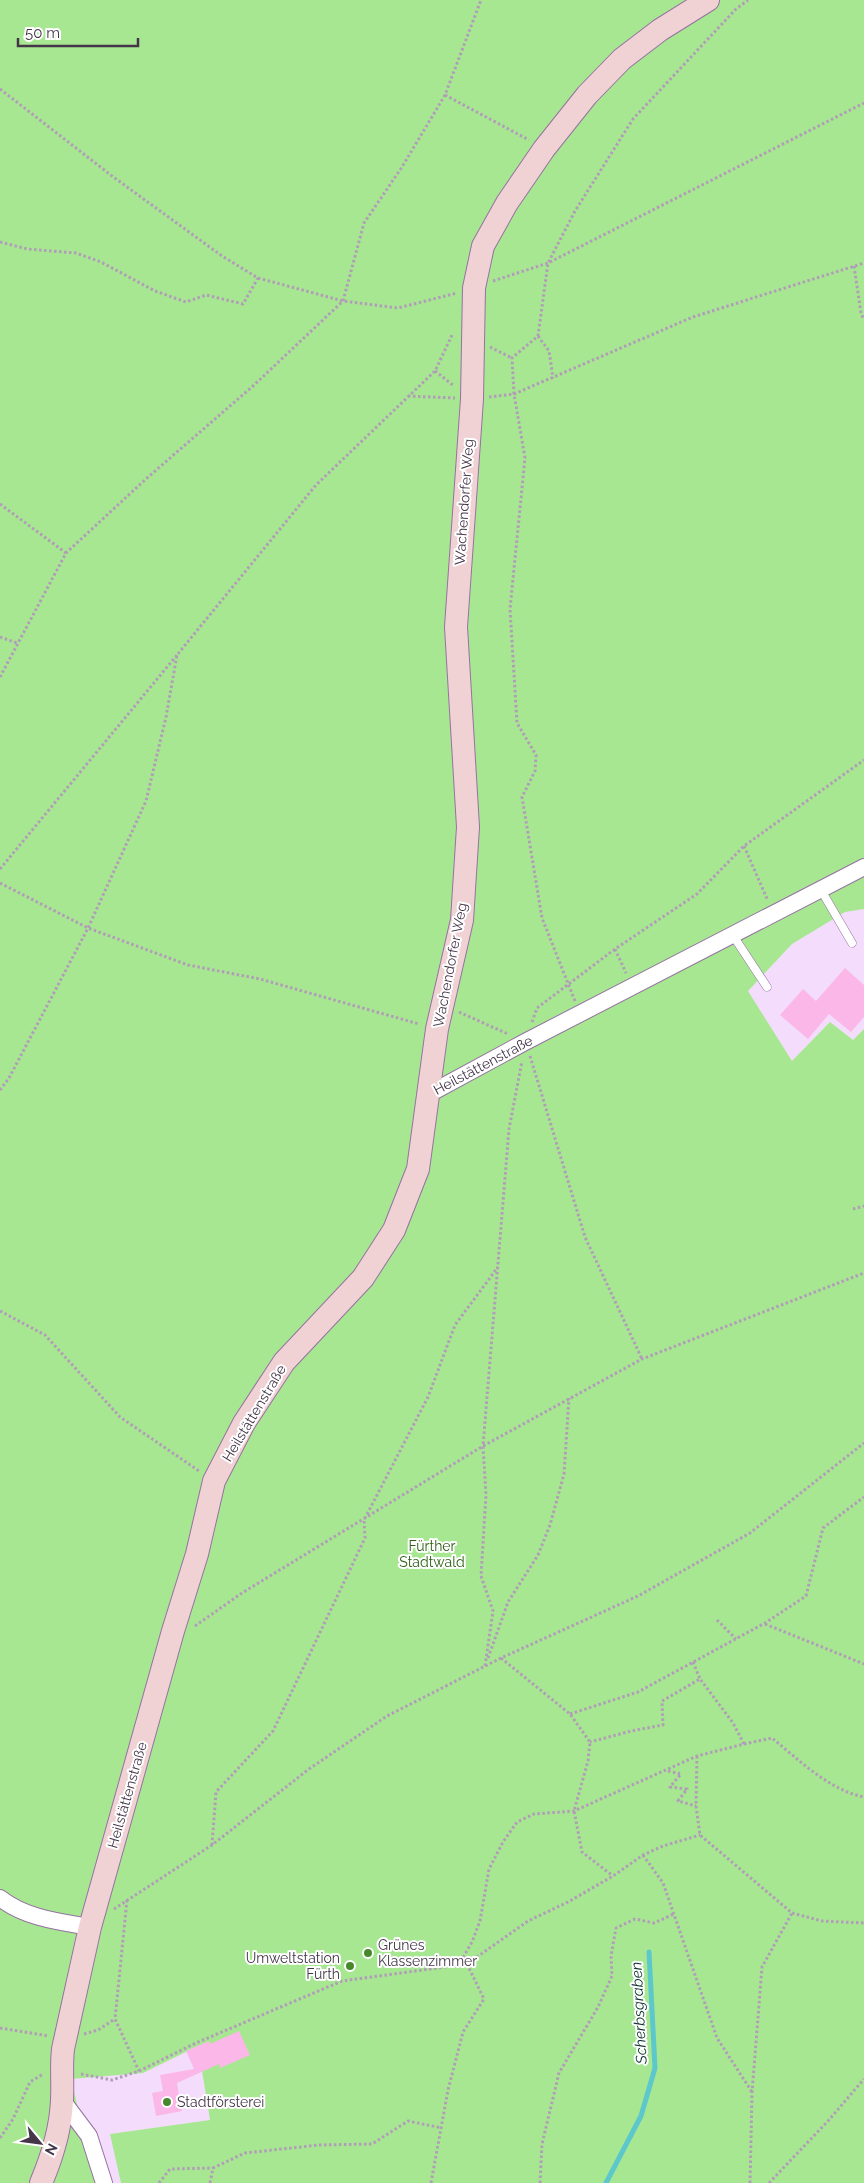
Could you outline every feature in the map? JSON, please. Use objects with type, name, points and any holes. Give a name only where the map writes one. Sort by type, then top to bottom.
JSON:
[{"type":"street","name":"Wachendorfer Weg","points":[[429,1094],[437,1029],[462,920],[468,827],[456,627],[472,398],[467,290],[482,246],[507,203],[544,149],[587,95],[622,59],[660,30],[708,0]]},
{"type":"street","name":"Heilstättenstraße","points":[[41,2183],[60,2125],[61,2084],[66,2038],[90,1927],[173,1631],[197,1554],[214,1481],[244,1423],[284,1362],[363,1278],[394,1230],[418,1169],[429,1094],[632,986],[864,867]]},
{"type":"street","points":[[0,1898],[23,1912],[59,1922],[90,1927]]},
{"type":"street","points":[[61,2084],[89,2136],[104,2183]]},
{"type":"lane","points":[[820,890],[852,943]]},
{"type":"lane","points":[[732,934],[767,987]]},
{"type":"path","points":[[0,677],[66,553],[147,478],[253,386],[343,301],[364,223],[402,167],[445,95],[481,0]]},
{"type":"path","points":[[568,984],[542,918],[522,797],[535,771],[536,755],[517,723],[516,714],[510,609],[525,458],[514,394],[512,358],[538,336],[548,263],[575,211],[632,119],[736,9],[748,0]]},
{"type":"path","points":[[0,89],[112,176],[222,256],[258,278],[343,301],[398,308],[467,290],[548,263],[864,103]]},
{"type":"path","points":[[445,95],[544,149]]},
{"type":"path","points":[[0,242],[27,249],[76,253],[101,262],[155,290],[186,302],[206,296],[243,304],[258,278]]},
{"type":"path","points":[[514,394],[693,317],[864,263]]},
{"type":"path","points":[[854,266],[861,313],[864,320]]},
{"type":"path","points":[[538,336],[549,351],[553,378]]},
{"type":"path","points":[[0,868],[316,485],[435,371]]},
{"type":"path","points":[[408,396],[472,398]]},
{"type":"path","points":[[0,504],[66,553]]},
{"type":"path","points":[[0,637],[17,643]]},
{"type":"path","points":[[0,1090],[9,1078],[88,928],[146,801],[166,717],[177,655]]},
{"type":"path","points":[[486,1666],[493,1612],[481,1576],[486,1495],[483,1446],[509,1129],[525,1042],[537,1008],[615,949],[696,894],[744,846],[864,760]]},
{"type":"path","points":[[744,846],[774,913]]},
{"type":"path","points":[[0,883],[88,928],[188,965],[260,979],[437,1029]]},
{"type":"path","points":[[615,949],[632,986]]},
{"type":"path","points":[[443,1005],[525,1042],[585,1236],[642,1359]]},
{"type":"path","points":[[853,1209],[864,1206]]},
{"type":"path","points":[[212,1846],[216,1792],[273,1732],[365,1538],[364,1520],[428,1397],[455,1325],[498,1266]]},
{"type":"path","points":[[173,1631],[191,1628],[242,1594],[483,1446],[642,1359],[864,1272]]},
{"type":"path","points":[[0,1311],[44,1335],[120,1417],[214,1481]]},
{"type":"path","points":[[486,1666],[508,1602],[538,1555],[550,1525],[564,1474],[569,1398]]},
{"type":"path","points":[[140,2071],[115,2020],[127,1900],[212,1846],[309,1769],[387,1716],[501,1658],[638,1596],[750,1533],[864,1443]]},
{"type":"path","points":[[570,1714],[638,1692],[765,1623],[806,1596],[823,1528],[864,1497]]},
{"type":"path","points":[[717,1620],[736,1639]]},
{"type":"path","points":[[765,1623],[864,1664]]},
{"type":"path","points":[[501,1658],[570,1714],[590,1742],[588,1761],[574,1811],[582,1852],[613,1876]]},
{"type":"path","points":[[693,1662],[700,1679],[733,1723],[744,1744]]},
{"type":"path","points":[[590,1742],[631,1731],[664,1725],[662,1701],[700,1679]]},
{"type":"path","points":[[458,1966],[472,1942],[480,1921],[489,1869],[503,1842],[517,1822],[534,1814],[574,1811],[697,1756],[772,1738],[829,1783],[856,1796],[864,1797]]},
{"type":"path","points":[[697,1756],[696,1806],[700,1835],[792,1913],[822,1922],[864,1923]]},
{"type":"path","points":[[666,1771],[681,1774],[670,1787],[687,1789],[678,1801],[696,1806]]},
{"type":"path","points":[[0,2138],[13,2118],[30,2082],[48,2071],[61,2084],[112,2080],[140,2071],[196,2044],[342,1981],[467,1964],[528,1922],[613,1876],[643,1855],[663,1846],[700,1835]]},
{"type":"path","points":[[643,1855],[663,1883],[716,2038],[752,2093]]},
{"type":"path","points":[[750,2183],[752,2093],[762,1967],[792,1913]]},
{"type":"path","points":[[540,2183],[542,2144],[559,2074],[598,2007],[612,1976],[611,1956],[616,1928],[635,1919],[654,1923],[674,1914]]},
{"type":"path","points":[[431,2183],[448,2090],[464,2032],[484,1999],[467,1964]]},
{"type":"path","points":[[0,2028],[66,2038],[98,2030],[115,2020]]},
{"type":"path","points":[[769,2183],[864,2080]]},
{"type":"path","points":[[159,2183],[170,2169],[213,2168],[245,2153],[319,2145],[372,2144],[408,2121],[442,2128]]},
{"type":"path","points":[[210,2183],[213,2168]]},
{"type":"green space","name":"Fürther Stadtwald","points":[[0,0],[864,0],[864,909],[845,912],[792,944],[748,991],[792,1061],[830,1022],[853,1040],[864,1029],[864,2183],[121,2183],[110,2134],[210,2120],[198,2046],[143,2073],[71,2079],[96,2183],[0,2183]]},
{"type":"building","points":[[845,968],[864,985],[864,1017],[851,1032],[829,1014],[808,1039],[780,1015],[803,989],[816,1001]]},
{"type":"building","points":[[239,2031],[250,2055],[220,2068],[219,2064],[177,2083],[182,2111],[156,2116],[152,2093],[163,2091],[160,2075],[194,2069],[186,2051],[209,2041],[210,2044]]},
{"type":"waterway","name":"Scherbsgraben","points":[[606,2183],[641,2116],[655,2068],[649,1952]]},
{"type":"place","name":"Grünes Klassenzimmer","points":[[368,1953]]},
{"type":"place","name":"Umweltstation Fürth","points":[[350,1966]]},
{"type":"place","name":"Stadtförsterei","points":[[167,2102]]}]
